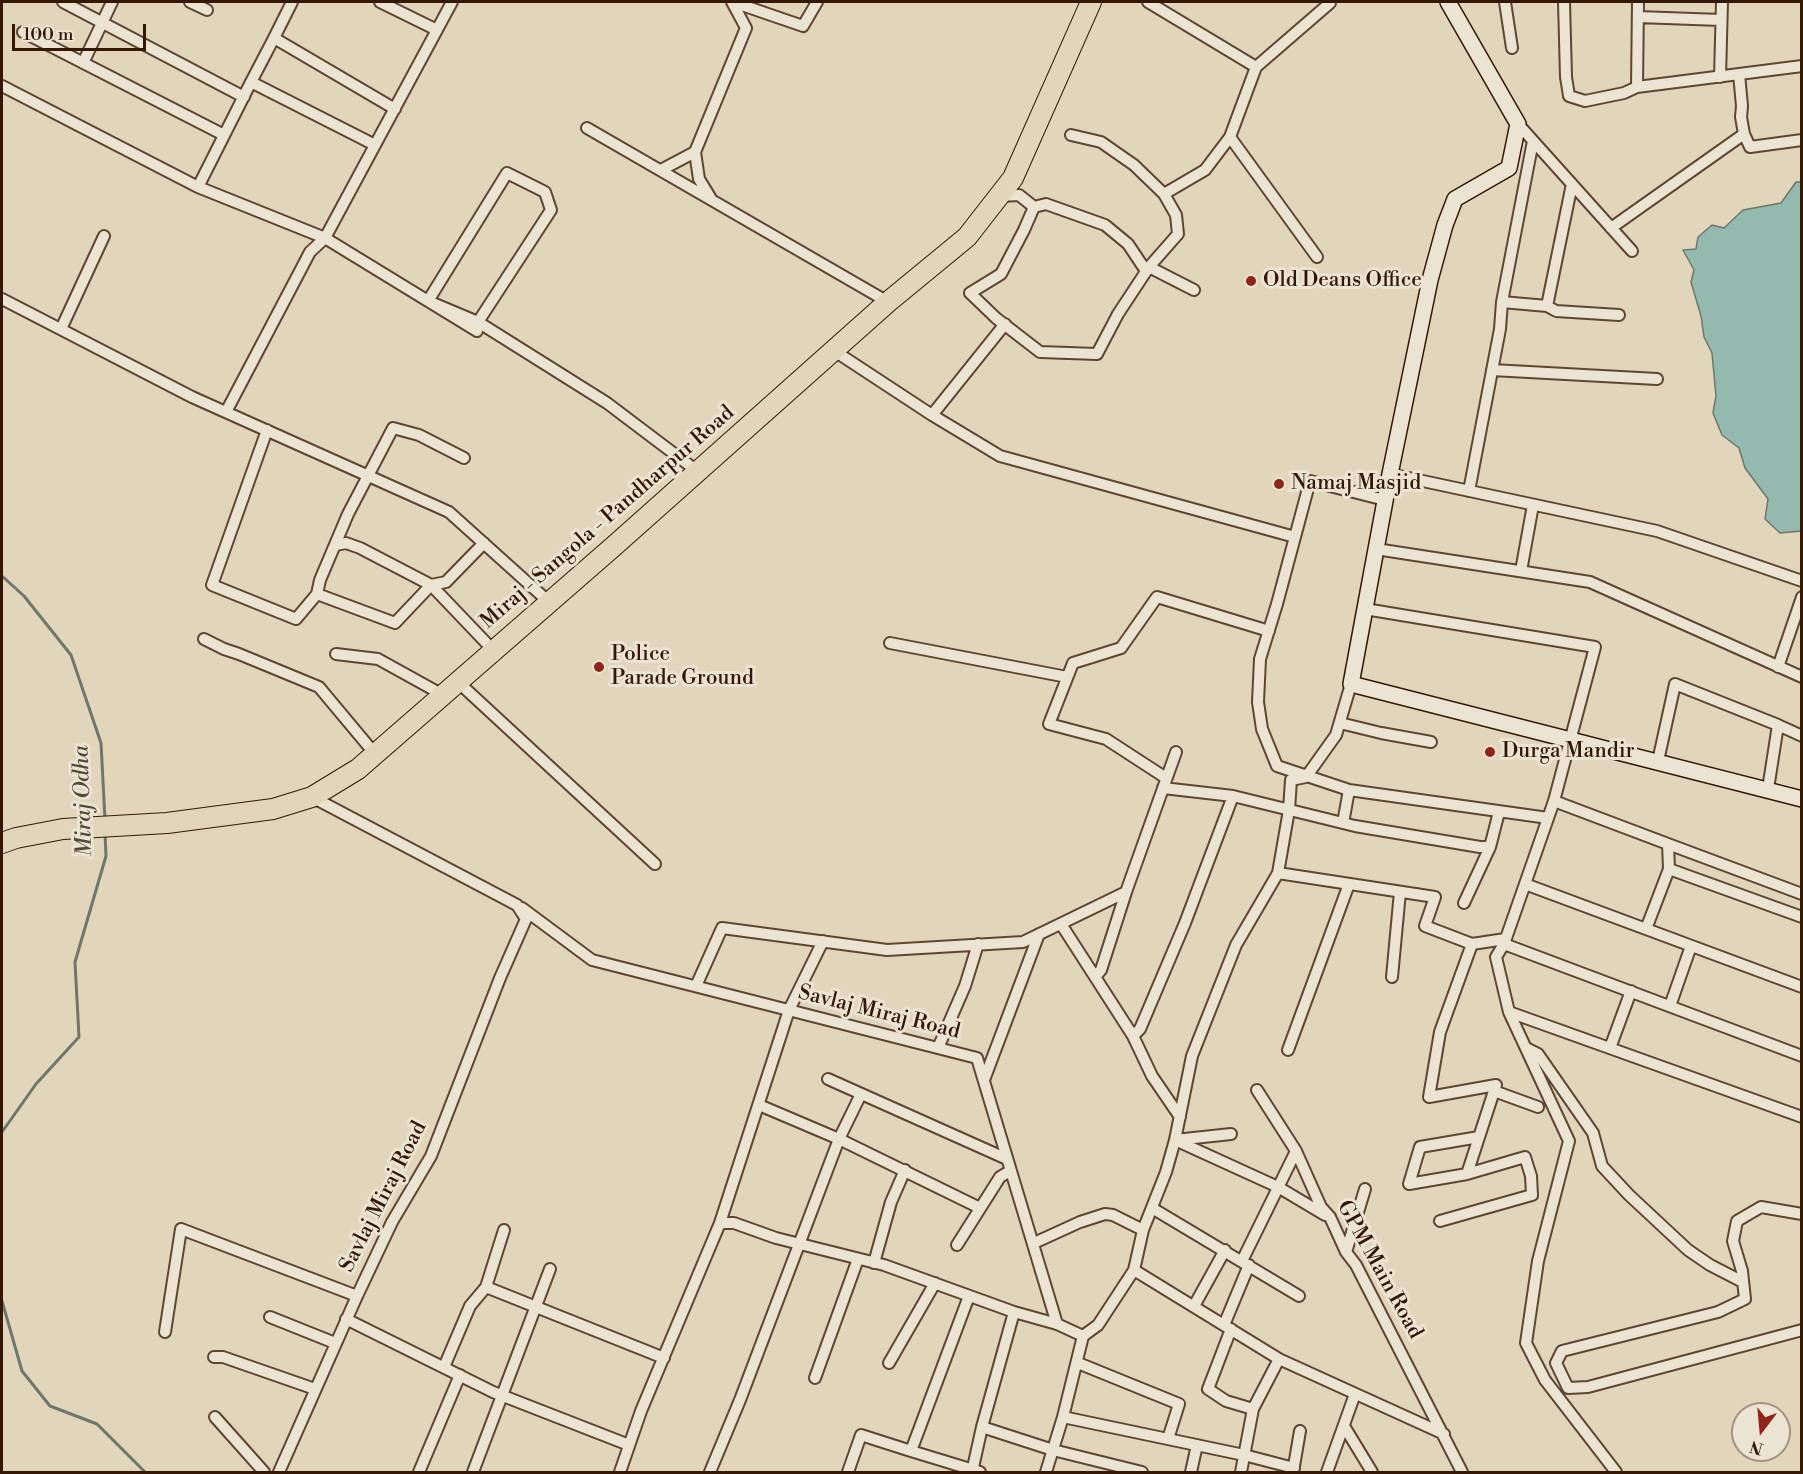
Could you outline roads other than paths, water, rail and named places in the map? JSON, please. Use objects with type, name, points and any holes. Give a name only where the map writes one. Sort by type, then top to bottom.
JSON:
[{"type":"highway","name":"Miraj - Sangola - Pandharpur Road","points":[[2,843],[63,829],[167,823],[273,809],[312,797],[358,769],[833,350],[967,237],[1013,178],[1091,2]]},
{"type":"street","points":[[63,2],[244,97]]},
{"type":"street","points":[[83,63],[112,2]]},
{"type":"street","points":[[190,2],[207,10]]},
{"type":"street","points":[[198,186],[292,2]]},
{"type":"street","points":[[380,2],[437,30]]},
{"type":"street","points":[[226,412],[310,252],[326,238],[452,2]]},
{"type":"street","points":[[732,2],[803,26],[818,2]]},
{"type":"street","points":[[712,200],[699,180],[694,152],[746,28],[732,2]]},
{"type":"street","points":[[1148,2],[1256,67]]},
{"type":"street","points":[[1164,194],[1205,170],[1230,137],[1256,67],[1330,3],[1327,2]]},
{"type":"street","points":[[1448,2],[1518,124],[1632,251]]},
{"type":"street","points":[[1505,2],[1512,48]]},
{"type":"street","points":[[1564,2],[1566,76],[1569,96],[1585,101],[1624,93],[1637,87],[1802,66]]},
{"type":"street","points":[[1637,87],[1638,2]]},
{"type":"street","points":[[1720,76],[1722,2]]},
{"type":"street","points":[[1638,17],[1721,20]]},
{"type":"street","points":[[23,32],[224,135]]},
{"type":"street","points":[[274,39],[395,109]]},
{"type":"street","points":[[1739,74],[1741,117],[1744,134],[1750,147],[1802,140]]},
{"type":"street","points":[[251,82],[375,145]]},
{"type":"street","points":[[2,86],[198,186],[326,238],[477,331],[478,322],[551,210],[545,192],[507,173],[429,301]]},
{"type":"street","points":[[1046,1473],[1083,1336],[1098,1324],[1134,1270],[1143,1230],[1166,1172],[1175,1140],[1191,1056],[1236,945],[1278,873],[1292,780],[1306,777],[1336,735],[1340,723],[1351,684],[1390,474],[1430,280],[1445,225],[1455,199],[1509,168],[1518,124]]},
{"type":"street","points":[[587,128],[888,302]]},
{"type":"street","points":[[1611,228],[1744,134]]},
{"type":"street","points":[[1034,207],[1001,274],[970,293],[1040,352],[1097,354],[1147,269],[1178,234],[1176,215],[1164,194],[1134,165],[1101,142],[1071,135]]},
{"type":"street","points":[[1230,137],[1317,257]]},
{"type":"street","points":[[1469,491],[1533,141]]},
{"type":"street","points":[[661,170],[694,152]]},
{"type":"street","points":[[1547,306],[1572,184]]},
{"type":"street","points":[[999,196],[1019,195],[1034,207]]},
{"type":"street","points":[[1034,207],[1046,204],[1106,225],[1128,244],[1147,269],[1194,290]]},
{"type":"street","points":[[61,329],[104,236]]},
{"type":"street","points":[[2,299],[192,397],[449,512],[549,602]]},
{"type":"street","points":[[1502,302],[1547,306],[1556,311],[1619,315]]},
{"type":"street","points":[[478,322],[608,403],[697,471]]},
{"type":"street","points":[[932,416],[1005,324]]},
{"type":"street","points":[[833,350],[932,416],[1000,456],[1295,537]]},
{"type":"street","points":[[1492,370],[1657,379]]},
{"type":"street","points":[[267,430],[212,585],[296,619],[317,594],[320,580],[367,475],[393,428],[419,435],[464,458]]},
{"type":"street","points":[[1390,474],[1657,531],[1802,581]]},
{"type":"street","points":[[1385,500],[1310,482],[1260,659],[1258,702],[1262,729],[1277,766],[1349,790],[1548,818]]},
{"type":"street","points":[[1521,572],[1533,505]]},
{"type":"street","points":[[336,545],[346,543],[360,548],[431,585],[494,651]]},
{"type":"street","points":[[317,594],[395,623],[431,585],[446,582],[484,543]]},
{"type":"street","points":[[1376,549],[1590,582],[1802,677]]},
{"type":"street","points":[[1269,631],[1157,597],[1121,648],[1073,663],[1049,724],[1106,739],[1165,783],[1233,796],[1343,823],[1490,847]]},
{"type":"street","points":[[1778,667],[1802,597]]},
{"type":"street","points":[[1365,609],[1595,647],[1554,801],[1505,941],[1496,957],[1509,1012],[1569,1141],[1539,1261],[1526,1343],[1545,1380],[1616,1473]]},
{"type":"street","points":[[204,639],[319,687],[375,754]]},
{"type":"street","points":[[890,643],[1067,677]]},
{"type":"street","points":[[336,654],[378,659],[443,695]]},
{"type":"street","points":[[458,682],[655,864]]},
{"type":"street","points":[[1351,684],[1802,799]]},
{"type":"street","points":[[1658,761],[1675,684],[1802,736]]},
{"type":"street","points":[[1340,723],[1431,742]]},
{"type":"street","points":[[1768,789],[1778,725]]},
{"type":"street","points":[[1095,977],[1101,970],[1176,752]]},
{"type":"street","points":[[1343,823],[1349,790]]},
{"type":"street","points":[[1133,1036],[1140,1029],[1185,923],[1233,796]]},
{"type":"street","name":"Savlaj Miraj Road","points":[[312,797],[517,904],[592,960],[977,1058],[1057,1324]]},
{"type":"street","points":[[1554,801],[1802,894]]},
{"type":"street","points":[[1464,903],[1490,847],[1499,812]]},
{"type":"street","points":[[1646,929],[1669,869],[1668,844]]},
{"type":"street","points":[[1669,869],[1802,917]]},
{"type":"street","points":[[1278,873],[1436,897],[1425,926],[1472,944],[1505,941],[1802,1056]]},
{"type":"street","points":[[1288,1050],[1349,884]]},
{"type":"street","points":[[1525,884],[1802,987]]},
{"type":"street","points":[[696,986],[722,928],[887,950],[1023,942],[1126,892]]},
{"type":"street","points":[[1392,977],[1400,892]]},
{"type":"street","name":"Savlaj Miraj Road","points":[[279,1473],[335,1343],[392,1222],[430,1156],[496,988],[526,919],[517,904]]},
{"type":"street","points":[[1061,924],[1133,1036],[1152,1076],[1179,1117]]},
{"type":"street","points":[[984,1080],[1039,934]]},
{"type":"street","points":[[620,1473],[629,1445],[720,1223],[789,1010],[823,941]]},
{"type":"street","points":[[938,1048],[965,986],[978,944]]},
{"type":"street","points":[[1467,1174],[1496,1085],[1430,1097],[1440,1032],[1472,944]]},
{"type":"street","points":[[1670,1005],[1691,946]]},
{"type":"street","points":[[1611,1048],[1631,991]]},
{"type":"street","points":[[1509,1012],[1802,1117]]},
{"type":"street","points":[[1526,1047],[1538,1054],[1593,1133],[1602,1166],[1688,1250],[1710,1265],[1743,1282]]},
{"type":"street","points":[[828,1079],[1007,1159]]},
{"type":"street","name":"GPM Main Road","points":[[1257,1090],[1296,1151],[1321,1207],[1330,1218],[1346,1252],[1356,1265],[1462,1473]]},
{"type":"street","points":[[1494,1091],[1538,1107]]},
{"type":"street","points":[[710,1473],[839,1139],[861,1094]]},
{"type":"street","points":[[759,1105],[839,1139],[980,1208]]},
{"type":"street","points":[[1175,1140],[1231,1134]]},
{"type":"street","points":[[1440,1221],[1532,1195],[1531,1176],[1525,1157],[1467,1174],[1409,1184],[1420,1147],[1479,1137]]},
{"type":"street","points":[[1175,1140],[1278,1187],[1330,1218]]},
{"type":"street","points":[[1252,1409],[1226,1401],[1208,1389],[1245,1263],[1296,1151]]},
{"type":"street","points":[[874,1263],[891,1202],[905,1170]]},
{"type":"street","points":[[957,1245],[1000,1177],[1010,1172]]},
{"type":"street","points":[[1346,1252],[1365,1190]]},
{"type":"street","points":[[1152,1208],[1299,1296]]},
{"type":"street","points":[[1802,1214],[1761,1208],[1737,1221],[1733,1241],[1743,1282],[1744,1299],[1718,1312],[1562,1351],[1556,1363],[1568,1388],[1588,1387],[1802,1330]]},
{"type":"street","points":[[1034,1243],[1080,1222],[1105,1214],[1113,1215],[1143,1230]]},
{"type":"street","points":[[720,1223],[734,1223],[776,1238],[874,1263],[1014,1312],[1057,1324],[1083,1336]]},
{"type":"street","points":[[165,1332],[181,1229],[357,1296]]},
{"type":"street","points":[[444,1367],[470,1306],[486,1287],[504,1230]]},
{"type":"street","points":[[1194,1306],[1225,1250]]},
{"type":"street","points":[[815,1378],[858,1259]]},
{"type":"street","points":[[473,1473],[550,1269]]},
{"type":"street","points":[[1134,1270],[1279,1359],[1444,1434]]},
{"type":"street","points":[[889,1363],[934,1283]]},
{"type":"street","points":[[486,1287],[664,1358]]},
{"type":"street","points":[[911,1451],[969,1296]]},
{"type":"street","points":[[848,1473],[861,1435],[975,1472],[982,1427],[1014,1312]]},
{"type":"street","points":[[270,1317],[335,1343]]},
{"type":"street","points":[[346,1319],[502,1395],[629,1445]]},
{"type":"street","points":[[214,1357],[223,1357],[315,1389]]},
{"type":"street","points":[[1241,1473],[1252,1409],[1279,1359]]},
{"type":"street","points":[[1077,1363],[1179,1404],[1168,1439]]},
{"type":"street","points":[[419,1473],[460,1375]]},
{"type":"street","points":[[1327,1473],[1355,1394]]},
{"type":"street","points":[[1063,1416],[1244,1455],[1294,1470],[1300,1431]]},
{"type":"street","points":[[215,1417],[264,1473]]},
{"type":"street","points":[[1344,1426],[1372,1473]]},
{"type":"street","points":[[982,1427],[1053,1450],[1142,1473]]},
{"type":"street","points":[[1191,1473],[1197,1445]]},
{"type":"water","points":[[1796,182],[1802,182],[1802,531],[1780,533],[1765,519],[1768,499],[1745,468],[1739,448],[1722,435],[1713,413],[1716,396],[1712,353],[1704,337],[1701,316],[1691,282],[1694,270],[1683,250],[1696,249],[1698,237],[1712,225],[1724,228],[1743,210],[1781,203]]},
{"type":"waterway","name":"Miraj Odha","points":[[2,576],[24,596],[71,655],[101,743],[105,820]]},
{"type":"waterway","name":"Miraj Odha","points":[[2,1132],[36,1084],[79,1037],[75,962],[106,856],[105,833]]},
{"type":"waterway","name":"Miraj Odha","points":[[2,1301],[22,1371],[50,1406],[97,1424],[145,1472]]},
{"type":"place","name":"Old Deans Office","points":[[1251,281]]},
{"type":"place","name":"Namaj Masjid","points":[[1279,484]]},
{"type":"place","name":"Police Parade Ground","points":[[599,667]]},
{"type":"place","name":"Durga Mandir","points":[[1490,752]]}]
